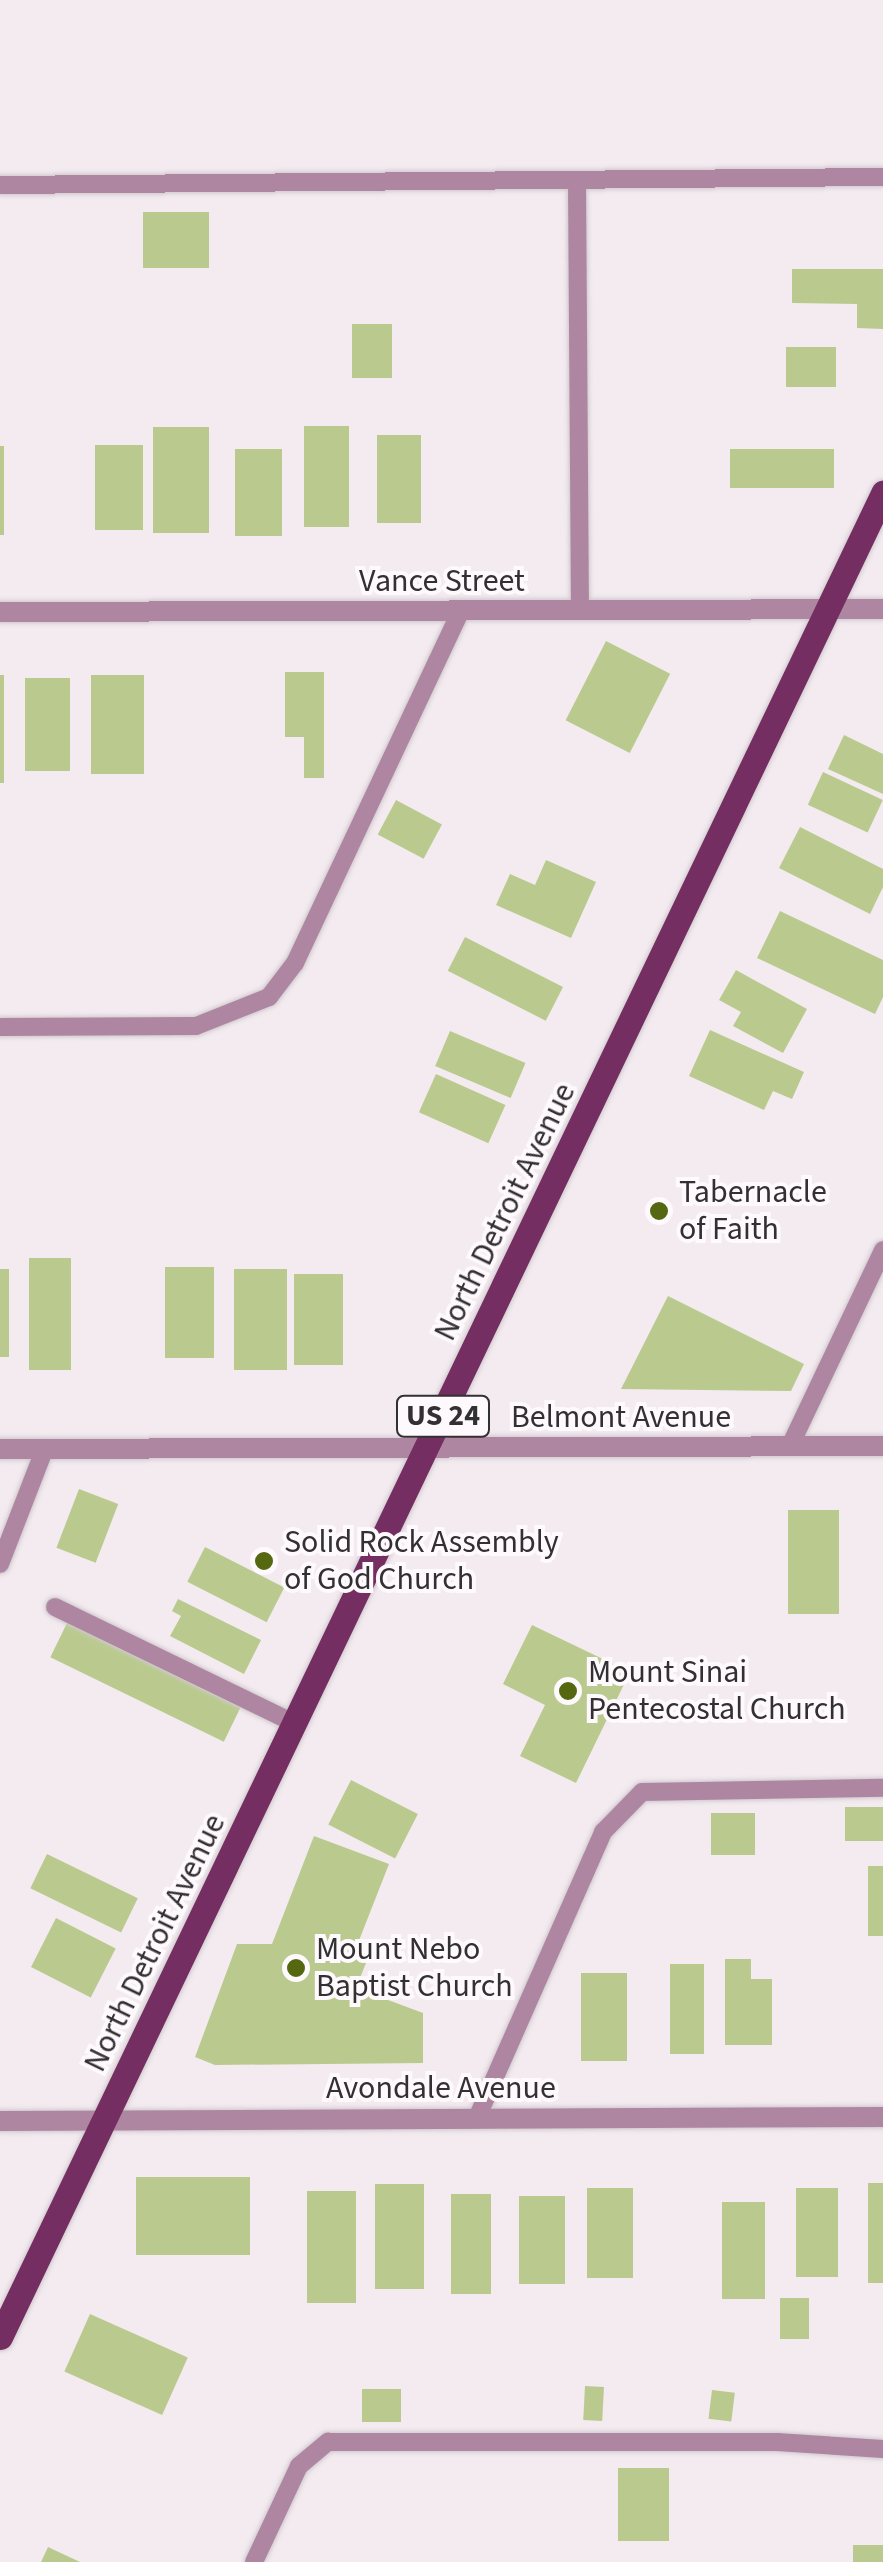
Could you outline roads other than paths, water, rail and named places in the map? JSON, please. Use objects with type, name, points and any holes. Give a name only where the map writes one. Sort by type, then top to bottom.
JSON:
[{"type":"main road","name":"North Detroit Avenue","points":[[0,2337],[883,492]]},
{"type":"street","name":"Vance Street","points":[[0,612],[883,609]]},
{"type":"street","name":"Belmont Avenue","points":[[0,1448],[883,1446]]},
{"type":"street","name":"Avondale Avenue","points":[[0,2121],[883,2118]]},
{"type":"lane","points":[[0,185],[576,183],[883,177]]},
{"type":"lane","points":[[576,183],[580,610]]},
{"type":"lane","points":[[0,1027],[196,1026],[269,997],[295,963],[460,612]]},
{"type":"lane","points":[[790,1446],[883,1250]]},
{"type":"lane","points":[[0,1564],[44,1448]]},
{"type":"lane","points":[[55,1607],[296,1724]]},
{"type":"lane","points":[[477,2118],[603,1832],[642,1792],[883,1788]]},
{"type":"lane","points":[[254,2562],[299,2466],[328,2442],[777,2442],[883,2450]]},
{"type":"place","name":"Tabernacle of Faith","points":[[659,1211]]},
{"type":"place","name":"Solid Rock Assembly of God Church","points":[[264,1561]]},
{"type":"place","name":"Mount Sinai Pentecostal Church","points":[[568,1691]]},
{"type":"place","name":"Mount Nebo Baptist Church","points":[[296,1968]]}]
